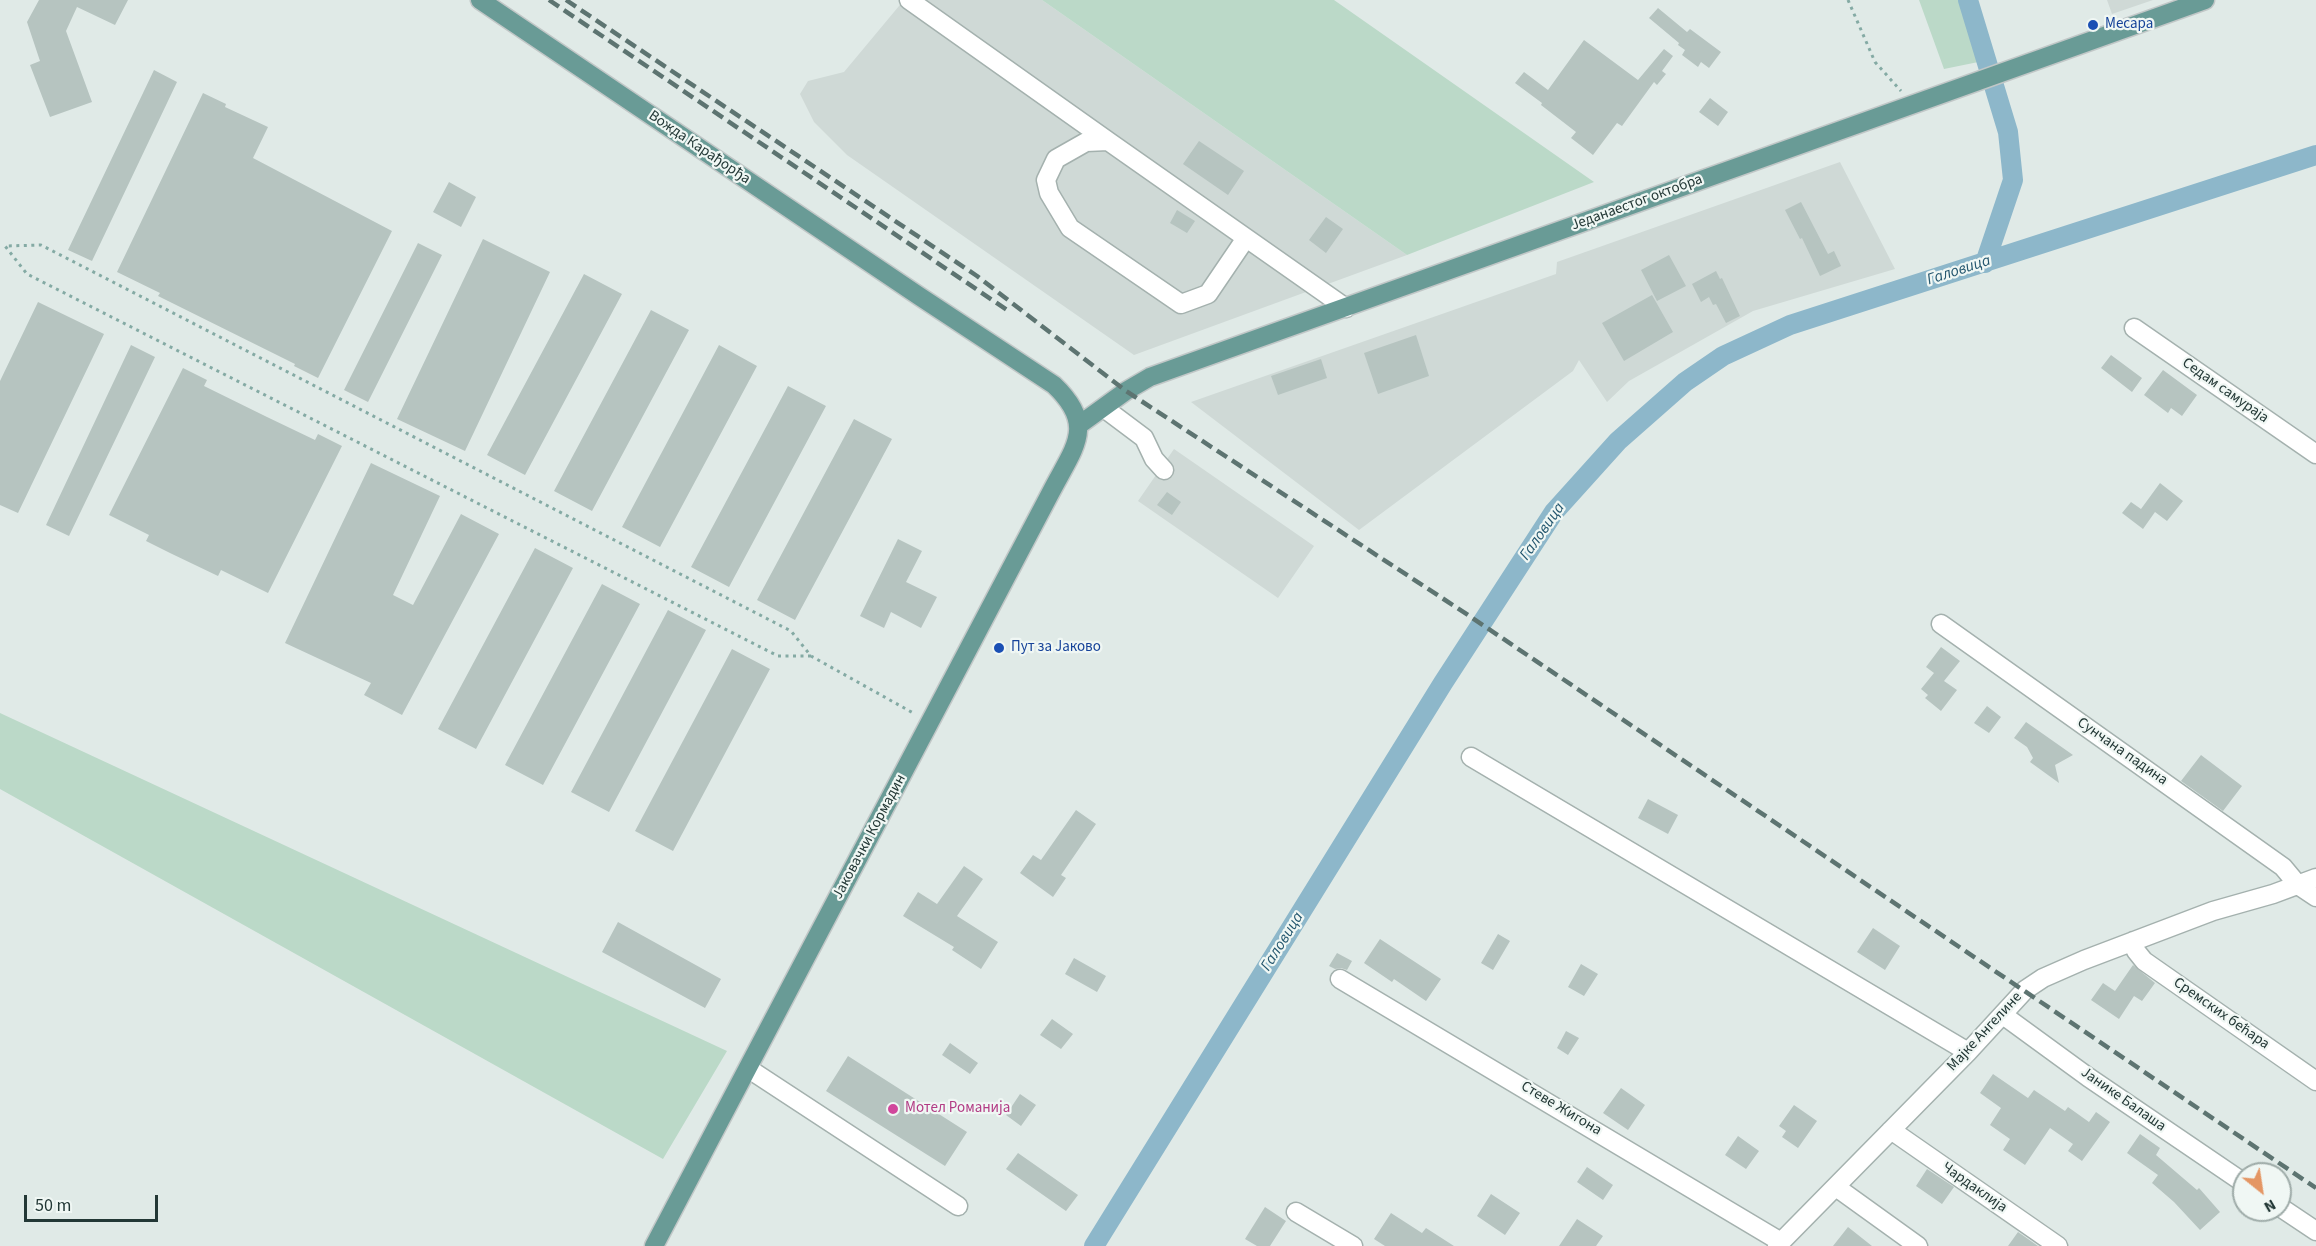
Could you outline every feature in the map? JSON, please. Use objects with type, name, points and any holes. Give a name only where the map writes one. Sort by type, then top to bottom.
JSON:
[{"type":"main road","name":"Вожда Карађорђа","points":[[480,0],[1054,385],[1070,401],[1077,415],[1078,425]]},
{"type":"main road","name":"Једанаестог октобра","points":[[1078,425],[1150,377],[2205,0]]},
{"type":"main road","name":"Јаковачки Кормадин","points":[[654,1246],[1076,443],[1078,425]]},
{"type":"street","points":[[909,0],[1346,308]]},
{"type":"street","points":[[1108,141],[1086,142],[1056,159],[1046,180],[1050,193],[1070,228],[1181,304],[1208,294],[1246,238]]},
{"type":"street","name":"Седам самураја","points":[[2134,328],[2316,454]]},
{"type":"street","points":[[1104,408],[1144,438],[1154,459],[1164,470]]},
{"type":"street","name":"Сунчана падина","points":[[1941,624],[2283,867],[2298,885],[2316,897]]},
{"type":"street","points":[[1471,758],[1968,1052]]},
{"type":"street","name":"Мајке Ангелине","points":[[1779,1244],[1968,1052],[2025,990],[2043,978],[2133,941],[2213,911],[2316,878]]},
{"type":"street","name":"Сремских бећара","points":[[2133,941],[2136,951],[2144,961],[2316,1081]]},
{"type":"street","name":"Стеве Жигона","points":[[1340,979],[1779,1244]]},
{"type":"street","name":"Јанике Балаша","points":[[2003,1015],[2088,1077],[2232,1175]]},
{"type":"street","points":[[748,1069],[958,1206]]},
{"type":"street","name":"Чардаклија","points":[[1891,1130],[2058,1246]]},
{"type":"street","points":[[1836,1187],[1918,1246]]},
{"type":"street","points":[[1296,1212],[1353,1246]]},
{"type":"street","points":[[2292,1215],[2316,1231]]},
{"type":"path","points":[[1848,0],[1875,62],[1912,104]]},
{"type":"path","points":[[0,244],[27,274],[778,656],[811,656]]},
{"type":"path","points":[[4,246],[41,245],[791,632],[811,656],[930,723]]},
{"type":"shaded area","points":[[904,0],[1042,0],[1407,255],[1134,355],[847,155],[814,122],[800,94],[808,81],[844,72]]},
{"type":"shaded area","points":[[2107,0],[2153,0],[2112,14]]},
{"type":"shaded area","points":[[1840,162],[1895,269],[1753,311],[1629,381],[1607,402],[1579,360],[1573,371],[1359,530],[1191,402],[1556,274],[1557,262]]},
{"type":"shaded area","points":[[1174,449],[1314,546],[1278,598],[1138,501]]},
{"type":"green space","points":[[1042,0],[1334,0],[1594,182],[1407,255]]},
{"type":"green space","points":[[1919,0],[1976,0],[1993,59],[1944,69]]},
{"type":"green space","points":[[0,713],[727,1051],[663,1159],[0,789]]},
{"type":"building","points":[[39,0],[128,0],[115,25],[77,7],[66,31],[92,102],[50,117],[30,65],[40,61],[27,22]]},
{"type":"building","points":[[1658,8],[1687,32],[1690,29],[1721,52],[1709,68],[1701,62],[1698,67],[1682,55],[1685,50],[1678,45],[1679,43],[1649,18]]},
{"type":"building","points":[[1584,40],[1638,80],[1664,49],[1673,56],[1662,71],[1666,74],[1657,85],[1654,82],[1622,126],[1617,123],[1593,155],[1571,138],[1576,132],[1515,83],[1524,72],[1548,90]]},
{"type":"building","points":[[154,70],[177,82],[92,261],[68,250]]},
{"type":"building","points":[[203,93],[226,104],[225,107],[268,127],[253,158],[392,231],[318,378],[294,366],[295,364],[158,296],[160,293],[117,272]]},
{"type":"building","points":[[1710,98],[1728,112],[1718,126],[1699,112]]},
{"type":"building","points":[[1199,141],[1244,171],[1228,195],[1183,164]]},
{"type":"building","points":[[449,182],[476,197],[461,227],[433,212]]},
{"type":"building","points":[[1801,202],[1828,254],[1834,251],[1841,266],[1820,276],[1802,238],[1800,239],[1785,210]]},
{"type":"building","points":[[1177,210],[1195,221],[1187,233],[1170,223]]},
{"type":"building","points":[[1326,217],[1343,229],[1326,253],[1309,240]]},
{"type":"building","points":[[483,239],[550,272],[465,451],[397,419]]},
{"type":"building","points":[[418,243],[442,255],[368,402],[344,390]]},
{"type":"building","points":[[1669,255],[1686,286],[1657,301],[1641,270]]},
{"type":"building","points":[[1716,271],[1720,279],[1722,278],[1740,316],[1726,323],[1716,304],[1713,305],[1709,297],[1701,302],[1692,284]]},
{"type":"building","points":[[584,274],[622,294],[525,475],[487,455]]},
{"type":"building","points":[[1652,295],[1673,332],[1624,361],[1602,323]]},
{"type":"building","points":[[38,302],[104,334],[18,513],[0,505],[0,381]]},
{"type":"building","points":[[651,310],[689,330],[592,511],[554,491]]},
{"type":"building","points":[[1416,335],[1429,376],[1378,394],[1364,353]]},
{"type":"building","points":[[131,345],[155,357],[69,536],[46,525]]},
{"type":"building","points":[[719,345],[757,366],[660,547],[622,527]]},
{"type":"building","points":[[2111,355],[2142,378],[2132,392],[2101,368]]},
{"type":"building","points":[[1321,359],[1327,378],[1278,395],[1271,376]]},
{"type":"building","points":[[183,368],[207,380],[204,386],[267,417],[315,440],[318,434],[342,446],[268,593],[221,570],[218,576],[170,553],[146,541],[149,535],[109,515]]},
{"type":"building","points":[[2163,370],[2197,395],[2182,416],[2171,408],[2168,413],[2144,395]]},
{"type":"building","points":[[788,386],[826,406],[729,587],[691,567]]},
{"type":"building","points":[[854,419],[892,439],[795,620],[757,600]]},
{"type":"building","points":[[371,463],[440,496],[393,595],[413,605],[461,514],[499,534],[402,715],[364,695],[371,683],[285,643]]},
{"type":"building","points":[[2160,483],[2183,501],[2167,521],[2155,512],[2143,529],[2122,513],[2131,502],[2141,509]]},
{"type":"building","points":[[1167,492],[1181,502],[1172,515],[1157,505]]},
{"type":"building","points":[[898,539],[922,551],[906,582],[937,597],[921,628],[891,612],[884,628],[860,616]]},
{"type":"building","points":[[535,548],[573,568],[476,749],[438,729]]},
{"type":"building","points":[[602,584],[640,604],[543,785],[505,765]]},
{"type":"building","points":[[668,610],[706,630],[609,812],[571,792]]},
{"type":"building","points":[[1941,647],[1960,661],[1944,681],[1957,690],[1941,711],[1925,698],[1928,695],[1921,689],[1934,673],[1926,667]]},
{"type":"building","points":[[732,649],[770,669],[673,851],[635,831]]},
{"type":"building","points":[[1987,706],[2001,717],[1989,733],[1974,723]]},
{"type":"building","points":[[2026,722],[2073,755],[2055,765],[2059,783],[2030,762],[2033,758],[2027,747],[2014,738]]},
{"type":"building","points":[[2201,755],[2242,786],[2223,811],[2181,781]]},
{"type":"building","points":[[1648,799],[1678,815],[1668,834],[1638,818]]},
{"type":"building","points":[[1076,810],[1096,824],[1061,875],[1066,878],[1053,897],[1020,873],[1033,855],[1041,860]]},
{"type":"building","points":[[964,866],[983,879],[957,916],[998,942],[981,969],[952,950],[954,947],[903,916],[918,892],[937,904]]},
{"type":"building","points":[[618,922],[721,979],[705,1008],[602,952]]},
{"type":"building","points":[[1873,928],[1900,946],[1885,970],[1857,952]]},
{"type":"building","points":[[1498,934],[1510,941],[1493,970],[1481,963]]},
{"type":"building","points":[[1380,939],[1441,979],[1426,1001],[1394,979],[1392,982],[1364,963]]},
{"type":"building","points":[[1337,953],[1352,961],[1347,970],[1329,966]]},
{"type":"building","points":[[1074,958],[1106,976],[1097,992],[1065,974]]},
{"type":"building","points":[[1581,964],[1598,974],[1584,996],[1568,987]]},
{"type":"building","points":[[2133,965],[2155,983],[2142,1001],[2134,996],[2119,1019],[2091,1000],[2103,983],[2115,991]]},
{"type":"building","points":[[1052,1019],[1073,1034],[1061,1049],[1040,1035]]},
{"type":"building","points":[[1566,1031],[1579,1038],[1568,1055],[1557,1048]]},
{"type":"building","points":[[950,1043],[978,1063],[970,1074],[942,1055]]},
{"type":"building","name":"Мотел Романија","points":[[848,1056],[967,1132],[945,1166],[826,1091]]},
{"type":"building","points":[[1993,1074],[2028,1098],[2034,1090],[2065,1111],[2068,1107],[2089,1122],[2096,1112],[2110,1122],[2082,1161],[2068,1151],[2073,1144],[2050,1128],[2025,1165],[2003,1150],[2010,1139],[1990,1125],[2001,1108],[1980,1093]]},
{"type":"building","points":[[1621,1088],[1645,1105],[1628,1130],[1603,1113]]},
{"type":"building","points":[[1020,1094],[1036,1105],[1021,1126],[1006,1115]]},
{"type":"building","points":[[1794,1105],[1817,1121],[1798,1148],[1782,1137],[1786,1131],[1779,1126]]},
{"type":"building","points":[[2140,1134],[2160,1148],[2156,1155],[2197,1190],[2199,1188],[2220,1212],[2200,1230],[2174,1202],[2152,1183],[2158,1175],[2127,1153]]},
{"type":"building","points":[[1738,1136],[1759,1151],[1746,1169],[1725,1155]]},
{"type":"building","points":[[1018,1153],[1078,1195],[1066,1211],[1006,1169]]},
{"type":"building","points":[[1587,1167],[1613,1185],[1603,1200],[1577,1182]]},
{"type":"building","points":[[1927,1169],[1954,1187],[1942,1204],[1916,1186]]},
{"type":"building","points":[[1491,1194],[1520,1213],[1505,1235],[1477,1216]]},
{"type":"building","points":[[1265,1207],[1286,1221],[1270,1246],[1257,1246],[1245,1239]]},
{"type":"building","points":[[1391,1213],[1422,1233],[1426,1228],[1454,1246],[1385,1246],[1374,1239]]},
{"type":"building","points":[[1577,1219],[1603,1236],[1596,1246],[1559,1246]]},
{"type":"building","points":[[1848,1227],[1872,1246],[1833,1246]]},
{"type":"building","points":[[2018,1232],[2038,1246],[2008,1246]]},
{"type":"waterway","points":[[1968,0],[2008,132],[2013,180],[1985,263]]},
{"type":"waterway","name":"Галовица","points":[[1094,1246],[1443,683],[1554,512],[1618,441],[1685,382],[1723,356],[1790,325],[2316,155]]},
{"type":"railway","points":[[549,0],[1010,312]]},
{"type":"railway","points":[[566,0],[977,276],[1126,391],[1468,615],[2316,1188]]},
{"type":"place","name":"Месара","points":[[2093,25]]},
{"type":"place","name":"Пут за Јаково","points":[[999,648]]},
{"type":"place","name":"Мотел Романија","points":[[893,1109]]}]
